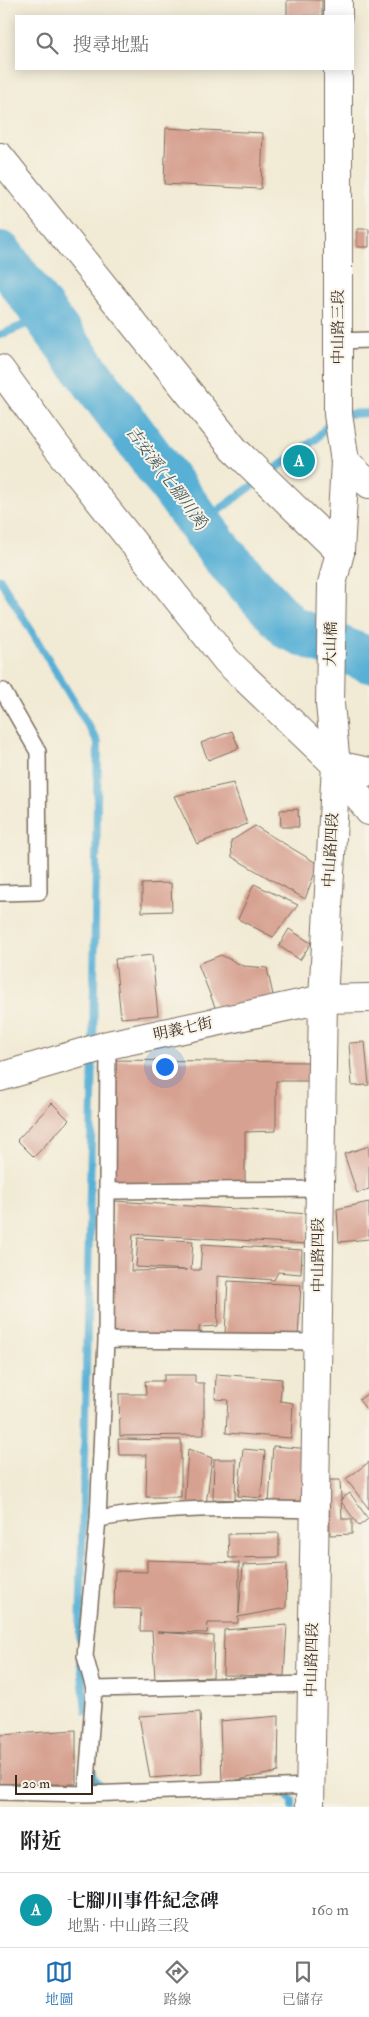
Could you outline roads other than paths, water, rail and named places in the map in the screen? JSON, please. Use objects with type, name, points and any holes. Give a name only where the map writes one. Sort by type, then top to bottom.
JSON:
[{"type":"street","points":[[338,0],[338,15]]},
{"type":"street","name":"中山路三段","points":[[332,584],[340,552],[345,462],[338,414],[338,70]]},
{"type":"street","points":[[0,157],[234,449],[340,552]]},
{"type":"street","points":[[0,369],[57,448],[227,661],[336,765],[369,811]]},
{"type":"street","points":[[345,462],[369,484]]},
{"type":"street","name":"大山橋","points":[[330,704],[332,584]]},
{"type":"street","name":"中山路四段","points":[[310,1797],[318,1189],[323,999],[336,765],[330,704]]},
{"type":"street","points":[[336,765],[369,772]]},
{"type":"street","name":"明義七街","points":[[0,1077],[98,1048],[323,999],[369,998]]},
{"type":"lane","points":[[338,341],[369,340]]},
{"type":"lane","points":[[0,692],[3,691],[38,752],[39,892],[0,893]]},
{"type":"lane","points":[[86,1794],[94,1689],[85,1656],[98,1519],[106,1340],[107,1191],[98,1048]]},
{"type":"lane","points":[[107,1191],[318,1189]]},
{"type":"lane","points":[[106,1340],[317,1342]]},
{"type":"lane","points":[[98,1519],[133,1512],[184,1508],[314,1510]]},
{"type":"lane","points":[[94,1689],[312,1684]]},
{"type":"lane","points":[[0,1792],[310,1797]]},
{"type":"waterway","name":"吉安溪 (七腳川溪)","points":[[0,254],[223,555],[290,628],[369,660]]},
{"type":"waterway","points":[[0,335],[46,316]]},
{"type":"waterway","points":[[344,414],[369,413]]},
{"type":"waterway","points":[[200,524],[316,439],[332,420]]},
{"type":"waterway","points":[[0,579],[98,742],[93,1044]]},
{"type":"waterway","points":[[80,1639],[93,1055]]},
{"type":"waterway","points":[[81,1663],[86,1711]]},
{"type":"waterway","points":[[93,1772],[94,1779],[106,1793]]},
{"type":"waterway","points":[[279,1792],[284,1792],[292,1801],[292,1807]]},
{"type":"place","name":"七腳川事件紀念碑","points":[[299,461]]}]
